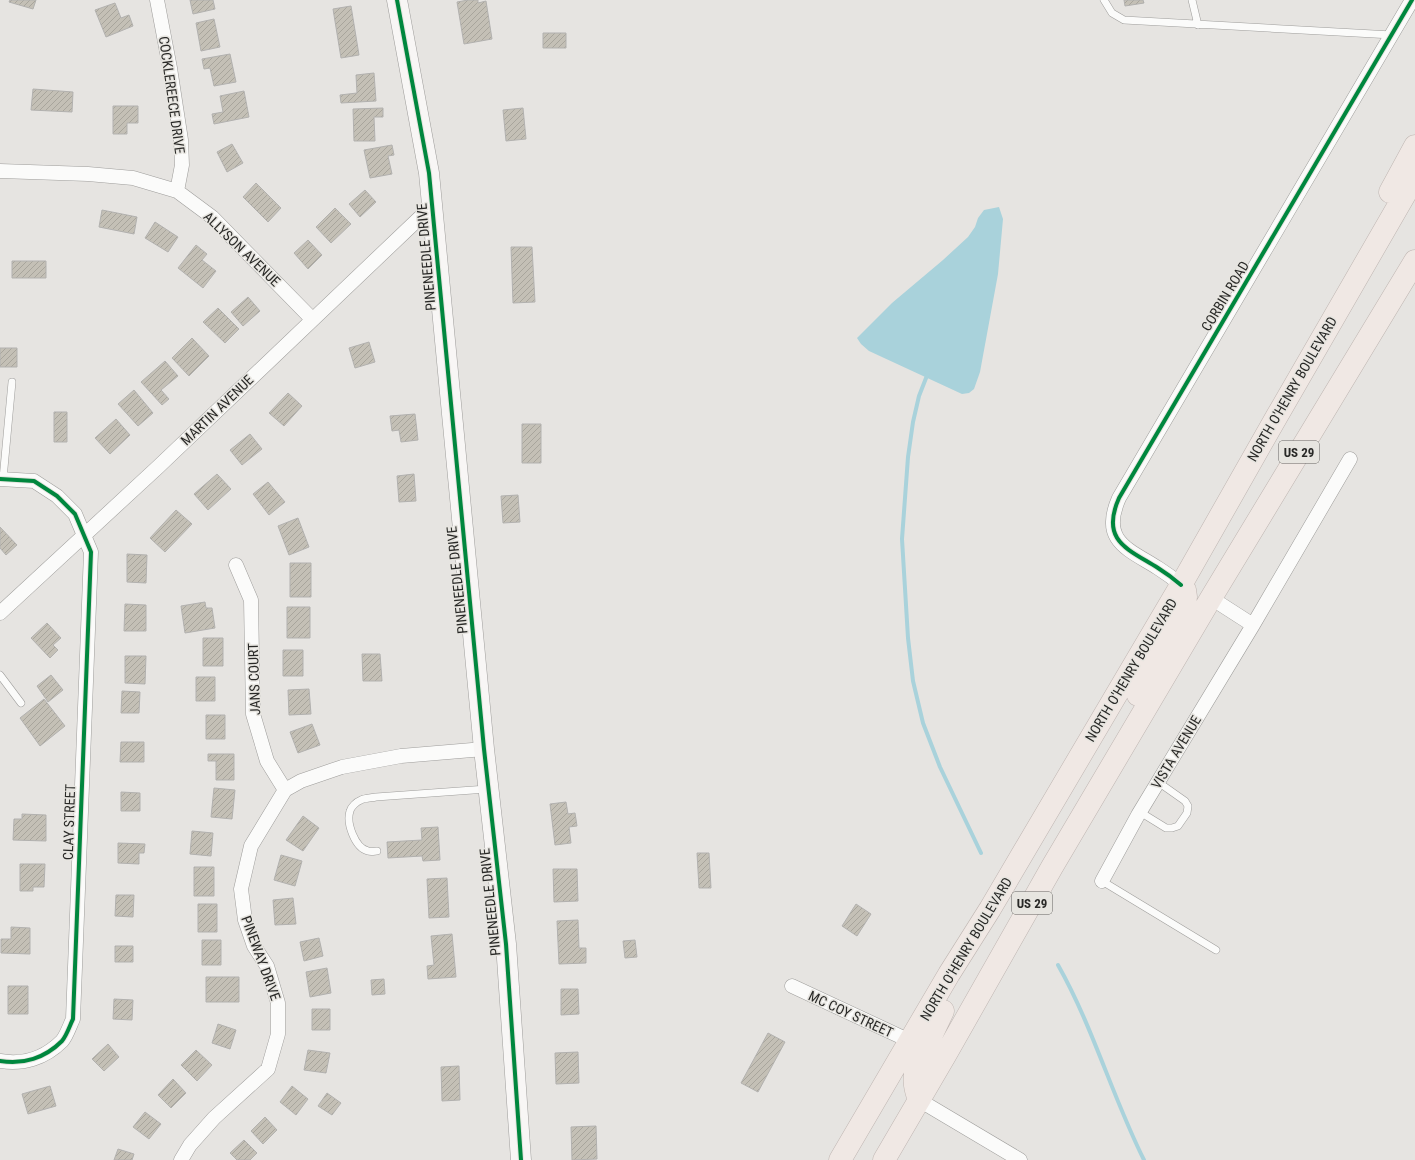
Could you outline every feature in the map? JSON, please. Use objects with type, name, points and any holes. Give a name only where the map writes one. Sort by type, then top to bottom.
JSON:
[{"type":"highway","points":[[1321,338],[1352,268],[1415,146]]},
{"type":"highway","name":"NORTH O'HENRY BOULEVARD","points":[[840,1160],[1181,585],[1321,338],[1415,177]]},
{"type":"highway","name":"US 29","points":[[884,1160],[1088,807],[1211,598],[1415,261]]},
{"type":"highway","points":[[1088,807],[1143,684],[1156,658],[1183,613],[1186,597],[1185,590],[1181,585]]},
{"type":"highway","points":[[919,1100],[915,1088],[914,1077],[916,1068],[990,909]]},
{"type":"street","name":"COCKLEREECE DRIVE","points":[[157,0],[170,68],[181,140],[182,165],[177,191]]},
{"type":"street","name":"PINENEEDLE DRIVE","points":[[397,0],[429,173],[484,749],[506,944],[521,1160]]},
{"type":"street","name":"CORBIN ROAD","points":[[1181,585],[1158,568],[1128,550],[1122,544],[1112,527],[1114,509],[1119,498],[1412,0]]},
{"type":"street","name":"ALLYSON AVENUE","points":[[0,171],[88,174],[133,178],[177,191],[212,217],[312,319]]},
{"type":"street","name":"MARTIN AVENUE","points":[[0,613],[158,467],[432,206]]},
{"type":"street","name":"VISTA AVENUE","points":[[1102,880],[1140,812],[1253,625],[1350,460]]},
{"type":"street","name":"CLAY STREET","points":[[0,1062],[13,1063],[39,1058],[62,1040],[73,1019],[91,552],[75,514],[57,496],[34,481],[2,479]]},
{"type":"street","name":"JANS COURT","points":[[236,565],[251,600],[253,714],[267,761],[285,790]]},
{"type":"street","points":[[1211,598],[1253,625]]},
{"type":"street","points":[[285,790],[302,781],[342,767],[401,756],[484,749]]},
{"type":"street","name":"PINEWAY DRIVE","points":[[181,1160],[190,1145],[214,1118],[268,1069],[278,1034],[278,1003],[267,966],[254,946],[245,920],[241,889],[251,846],[285,790]]},
{"type":"street","name":"MC COY STREET","points":[[792,986],[910,1041]]},
{"type":"street","points":[[919,1100],[1020,1160]]},
{"type":"lane","points":[[1104,0],[1112,12],[1124,20],[1392,35]]},
{"type":"lane","points":[[1192,0],[1198,25]]},
{"type":"lane","points":[[2,479],[12,382]]},
{"type":"lane","points":[[0,675],[21,703]]},
{"type":"lane","points":[[1140,812],[1166,828],[1178,826],[1187,812],[1188,806],[1185,801],[1158,782]]},
{"type":"lane","points":[[378,851],[368,851],[362,848],[352,832],[349,820],[350,812],[355,804],[361,800],[376,797],[489,789]]},
{"type":"lane","points":[[1102,880],[1216,950]]},
{"type":"water","points":[[999,207],[1003,219],[998,274],[980,372],[974,389],[969,393],[962,394],[869,351],[861,344],[857,338],[892,303],[968,237],[984,210]]},
{"type":"building","points":[[10,0],[36,0],[33,9],[9,2]]},
{"type":"building","points":[[190,0],[213,0],[215,9],[193,14]]},
{"type":"building","points":[[478,0],[478,3],[486,1],[492,39],[464,44],[457,2]]},
{"type":"building","points":[[1124,0],[1143,0],[1144,3],[1125,6]]},
{"type":"building","points":[[115,3],[121,18],[129,15],[133,26],[106,37],[95,10]]},
{"type":"building","points":[[351,6],[359,55],[341,58],[333,9]]},
{"type":"building","points":[[214,19],[220,47],[201,51],[196,23]]},
{"type":"building","points":[[543,33],[566,33],[566,48],[543,48]]},
{"type":"building","points":[[230,54],[236,82],[214,86],[210,68],[204,69],[202,59]]},
{"type":"building","points":[[374,73],[376,101],[341,103],[340,95],[357,93],[356,75]]},
{"type":"building","points":[[33,89],[73,92],[72,112],[31,110]]},
{"type":"building","points":[[244,91],[249,117],[214,124],[212,114],[223,112],[220,96]]},
{"type":"building","points":[[113,106],[138,106],[138,123],[127,123],[127,134],[113,134]]},
{"type":"building","points":[[383,108],[383,117],[374,117],[375,141],[354,141],[353,109]]},
{"type":"building","points":[[523,108],[526,139],[506,141],[503,110]]},
{"type":"building","points":[[232,144],[243,163],[227,172],[217,152]]},
{"type":"building","points":[[392,145],[394,155],[388,156],[392,174],[370,178],[364,150]]},
{"type":"building","points":[[256,183],[281,208],[268,222],[243,197]]},
{"type":"building","points":[[365,190],[376,202],[360,217],[349,204]]},
{"type":"building","points":[[335,208],[351,224],[331,243],[316,227]]},
{"type":"building","points":[[102,210],[137,217],[134,234],[99,227]]},
{"type":"building","points":[[155,222],[178,237],[168,252],[145,238]]},
{"type":"building","points":[[308,240],[322,255],[308,269],[294,253]]},
{"type":"building","points":[[196,245],[207,254],[202,260],[216,271],[203,288],[178,268]]},
{"type":"building","points":[[511,247],[532,247],[535,302],[513,303]]},
{"type":"building","points":[[12,261],[46,261],[46,278],[12,278]]},
{"type":"building","points":[[248,297],[260,311],[243,326],[231,312]]},
{"type":"building","points":[[218,308],[239,329],[225,343],[203,322]]},
{"type":"building","points":[[192,338],[209,356],[189,376],[172,358]]},
{"type":"building","points":[[369,342],[375,362],[355,368],[349,348]]},
{"type":"building","points":[[0,348],[17,348],[17,367],[0,367]]},
{"type":"building","points":[[165,361],[178,376],[161,390],[169,399],[162,405],[141,382]]},
{"type":"building","points":[[134,390],[153,413],[138,426],[118,404]]},
{"type":"building","points":[[288,393],[302,406],[284,426],[269,413]]},
{"type":"building","points":[[54,412],[67,412],[67,442],[54,442]]},
{"type":"building","points":[[415,414],[418,440],[401,442],[399,430],[392,431],[390,416]]},
{"type":"building","points":[[116,419],[130,435],[110,454],[95,438]]},
{"type":"building","points":[[522,424],[541,424],[541,463],[522,463]]},
{"type":"building","points":[[250,434],[262,449],[242,465],[230,450]]},
{"type":"building","points":[[217,474],[231,489],[208,510],[194,494]]},
{"type":"building","points":[[414,474],[416,501],[399,502],[397,476]]},
{"type":"building","points":[[268,482],[285,502],[269,515],[253,494]]},
{"type":"building","points":[[518,495],[520,522],[503,523],[501,496]]},
{"type":"building","points":[[176,510],[192,524],[165,552],[150,538]]},
{"type":"building","points":[[298,518],[309,547],[289,555],[278,526]]},
{"type":"building","points":[[0,527],[17,545],[6,555],[0,548]]},
{"type":"building","points":[[127,554],[147,555],[146,583],[127,582]]},
{"type":"building","points":[[290,563],[311,563],[311,597],[290,597]]},
{"type":"building","points":[[205,602],[206,608],[212,608],[215,628],[185,633],[181,606]]},
{"type":"building","points":[[125,604],[146,605],[146,631],[124,631]]},
{"type":"building","points":[[287,607],[310,607],[310,638],[287,638]]},
{"type":"building","points":[[47,623],[61,638],[53,645],[58,650],[50,658],[31,638]]},
{"type":"building","points":[[203,638],[223,638],[223,666],[203,666]]},
{"type":"building","points":[[283,650],[303,650],[303,676],[283,676]]},
{"type":"building","points":[[362,654],[380,654],[382,681],[363,681]]},
{"type":"building","points":[[125,656],[146,656],[145,684],[125,683]]},
{"type":"building","points":[[51,675],[63,690],[48,702],[37,686]]},
{"type":"building","points":[[196,677],[215,677],[215,701],[196,701]]},
{"type":"building","points":[[309,689],[311,714],[289,715],[288,690]]},
{"type":"building","points":[[122,691],[140,692],[139,713],[121,713]]},
{"type":"building","points":[[44,699],[65,726],[40,746],[20,718]]},
{"type":"building","points":[[206,715],[225,715],[225,739],[206,739]]},
{"type":"building","points":[[312,724],[320,745],[298,753],[290,732]]},
{"type":"building","points":[[121,742],[144,742],[144,762],[120,762]]},
{"type":"building","points":[[208,754],[234,754],[234,780],[216,780],[216,761],[208,761]]},
{"type":"building","points":[[214,788],[235,790],[232,819],[211,817]]},
{"type":"building","points":[[121,792],[140,793],[140,811],[121,811]]},
{"type":"building","points":[[566,802],[568,814],[575,813],[577,826],[569,827],[571,843],[555,845],[550,804]]},
{"type":"building","points":[[22,814],[46,815],[46,841],[13,840],[14,819],[22,819]]},
{"type":"building","points":[[303,816],[319,828],[303,851],[286,840]]},
{"type":"building","points":[[438,827],[440,860],[423,861],[422,856],[388,858],[387,842],[422,840],[421,828]]},
{"type":"building","points":[[192,831],[213,833],[211,856],[190,854]]},
{"type":"building","points":[[118,843],[145,844],[144,853],[139,853],[139,864],[118,863]]},
{"type":"building","points":[[697,853],[709,853],[711,888],[699,888]]},
{"type":"building","points":[[281,855],[302,861],[295,886],[274,880]]},
{"type":"building","points":[[20,864],[45,864],[44,887],[33,887],[33,891],[20,891]]},
{"type":"building","points":[[194,867],[214,867],[214,896],[194,896]]},
{"type":"building","points":[[553,869],[577,869],[578,901],[554,902]]},
{"type":"building","points":[[447,878],[449,917],[429,918],[427,879]]},
{"type":"building","points":[[116,895],[134,895],[133,917],[115,916]]},
{"type":"building","points":[[293,898],[296,924],[275,925],[273,900]]},
{"type":"building","points":[[198,904],[217,904],[217,932],[198,932]]},
{"type":"building","points":[[856,904],[871,914],[857,936],[842,926]]},
{"type":"building","points":[[578,920],[579,948],[586,948],[586,963],[559,964],[557,921]]},
{"type":"building","points":[[11,927],[30,928],[30,954],[1,953],[1,939],[11,939]]},
{"type":"building","points":[[452,934],[456,977],[428,979],[427,966],[434,965],[431,936]]},
{"type":"building","points":[[319,938],[323,956],[304,961],[300,942]]},
{"type":"building","points":[[202,940],[221,940],[221,965],[202,965]]},
{"type":"building","points":[[635,940],[637,957],[625,958],[623,941]]},
{"type":"building","points":[[115,946],[133,946],[133,962],[115,962]]},
{"type":"building","points":[[327,968],[331,993],[310,997],[306,972]]},
{"type":"building","points":[[206,977],[239,977],[239,1002],[206,1002]]},
{"type":"building","points":[[384,979],[385,994],[372,995],[371,980]]},
{"type":"building","points":[[8,986],[28,986],[28,1014],[8,1014]]},
{"type":"building","points":[[561,989],[578,989],[579,1014],[561,1015]]},
{"type":"building","points":[[114,999],[133,1000],[132,1020],[113,1019]]},
{"type":"building","points":[[312,1009],[330,1009],[330,1030],[312,1030]]},
{"type":"building","points":[[218,1024],[236,1030],[230,1049],[212,1043]]},
{"type":"building","points":[[768,1033],[785,1042],[758,1092],[741,1083]]},
{"type":"building","points":[[108,1044],[119,1057],[104,1071],[92,1059]]},
{"type":"building","points":[[196,1050],[212,1065],[197,1081],[181,1065]]},
{"type":"building","points":[[308,1050],[330,1053],[326,1073],[304,1070]]},
{"type":"building","points":[[578,1052],[579,1083],[556,1084],[555,1053]]},
{"type":"building","points":[[459,1066],[460,1100],[442,1101],[441,1067]]},
{"type":"building","points":[[173,1079],[186,1093],[171,1108],[158,1095]]},
{"type":"building","points":[[50,1086],[56,1106],[28,1114],[22,1094]]},
{"type":"building","points":[[292,1086],[308,1099],[296,1115],[280,1102]]},
{"type":"building","points":[[327,1093],[341,1103],[332,1115],[318,1106]]},
{"type":"building","points":[[145,1112],[161,1124],[149,1139],[133,1127]]},
{"type":"building","points":[[265,1117],[277,1130],[263,1144],[251,1131]]},
{"type":"building","points":[[596,1126],[597,1159],[572,1160],[571,1127]]},
{"type":"building","points":[[244,1140],[257,1153],[250,1160],[237,1160],[230,1153]]},
{"type":"building","points":[[118,1149],[134,1154],[132,1160],[114,1160]]},
{"type":"waterway","points":[[928,373],[919,396],[913,422],[908,457],[902,539],[908,638],[913,681],[923,723],[940,767],[981,853]]},
{"type":"waterway","points":[[1058,965],[1082,1013],[1122,1111],[1144,1160]]},
{"type":"cycle path","points":[[397,0],[429,173],[484,749],[506,944],[521,1160]]},
{"type":"cycle path","points":[[1181,585],[1164,572],[1127,549],[1120,542],[1115,534],[1113,524],[1114,513],[1119,498],[1412,0]]},
{"type":"cycle path","points":[[0,479],[34,481],[57,496],[75,514],[91,552],[73,1019],[62,1041],[48,1052],[25,1061],[0,1061]]}]
